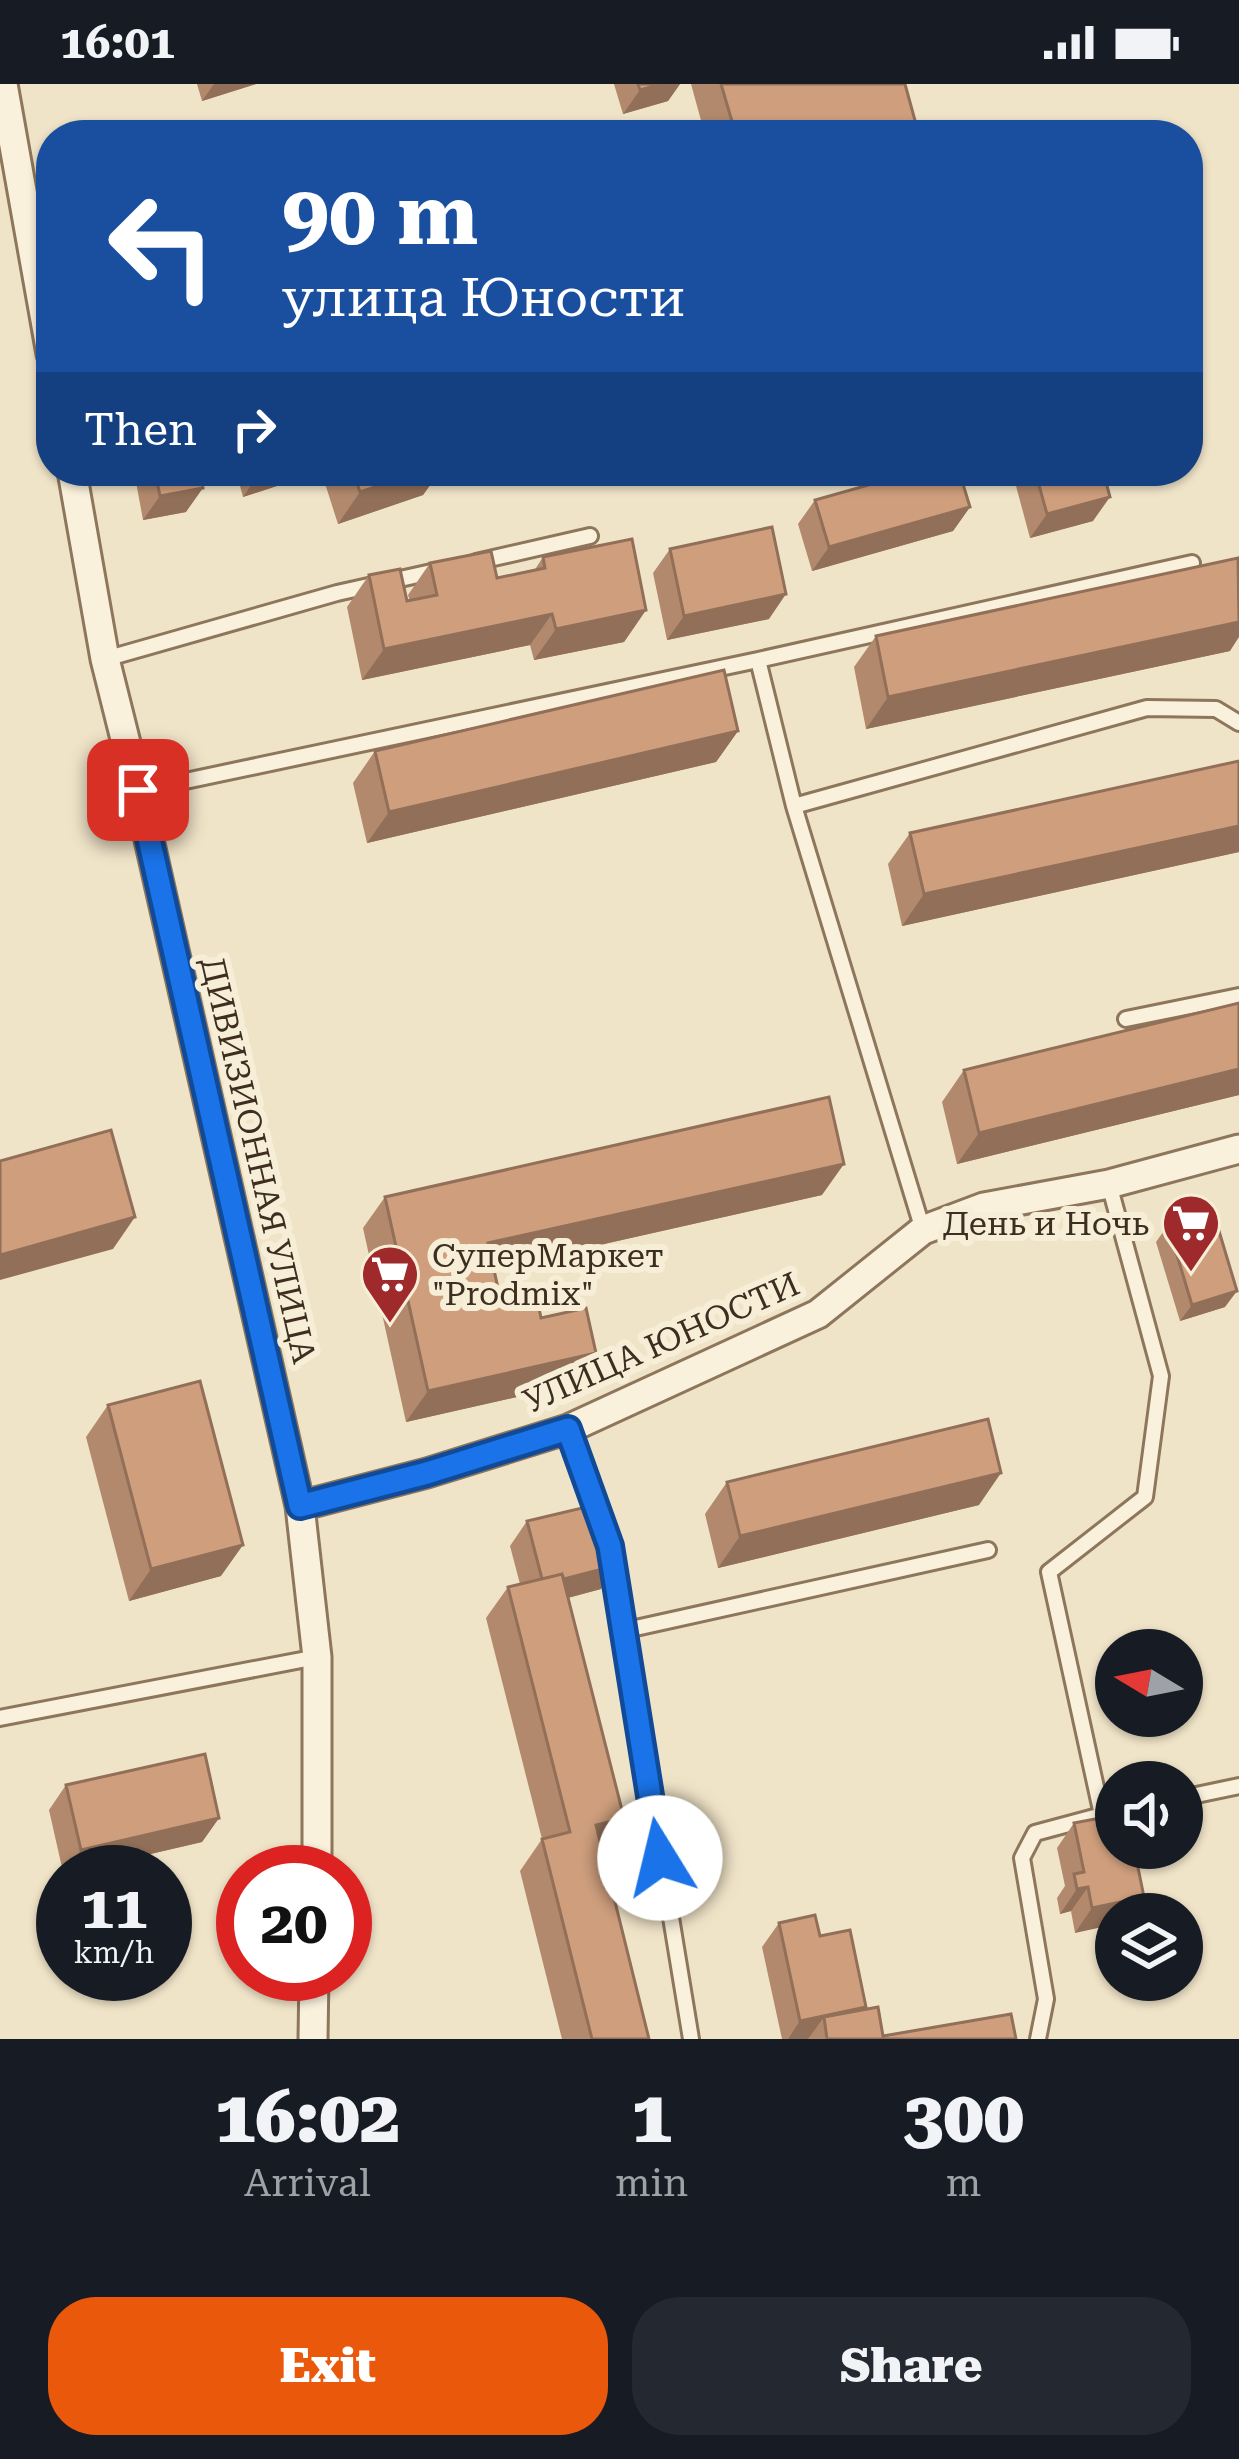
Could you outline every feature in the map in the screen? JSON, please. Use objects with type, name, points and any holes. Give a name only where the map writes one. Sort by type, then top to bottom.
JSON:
[{"type":"street","points":[[3,84],[36,269]]},
{"type":"street","name":"ДИВИЗИОННАЯ УЛИЦА","points":[[75,486],[105,659],[300,1506],[317,1657],[317,1845]]},
{"type":"street","name":"УЛИЦА ЮНОСТИ","points":[[300,1506],[568,1429],[818,1314],[922,1230],[984,1207],[1109,1184],[1239,1152]]},
{"type":"street","points":[[313,2039],[314,2001]]},
{"type":"lane","points":[[105,659],[337,593],[590,536]]},
{"type":"lane","points":[[138,790],[1192,563]]},
{"type":"lane","points":[[758,660],[794,806],[922,1230]]},
{"type":"lane","points":[[794,806],[1147,708],[1216,709],[1239,723]]},
{"type":"lane","points":[[1126,1019],[1239,996]]},
{"type":"lane","points":[[1096,1761],[1048,1571],[1145,1497],[1161,1376],[1109,1184]]},
{"type":"lane","points":[[568,1429],[603,1526]]},
{"type":"lane","points":[[610,1546],[691,2039]]},
{"type":"lane","points":[[622,1631],[988,1550]]},
{"type":"lane","points":[[0,1718],[317,1657]]},
{"type":"lane","points":[[1203,1794],[1239,1786]]},
{"type":"lane","points":[[1039,2039],[1046,1999],[1022,1858],[1035,1833],[1095,1818]]},
{"type":"building","points":[[721,84],[905,84],[915,120],[732,120]]},
{"type":"building","points":[[158,486],[203,486],[203,488],[160,496]]},
{"type":"building","points":[[865,486],[964,486],[970,507],[829,547],[815,500]]},
{"type":"building","points":[[1039,486],[1107,486],[1110,497],[1047,514]]},
{"type":"building","points":[[772,527],[786,594],[684,616],[670,549]]},
{"type":"building","points":[[632,539],[646,610],[556,629],[552,614],[384,649],[369,575],[400,569],[407,601],[437,595],[430,563],[491,551],[497,578],[545,568],[543,557]]},
{"type":"building","points":[[1238,558],[1239,622],[888,697],[876,636]]},
{"type":"building","points":[[724,670],[738,731],[389,812],[375,751]]},
{"type":"building","points":[[1239,761],[1239,826],[924,894],[910,833]]},
{"type":"building","points":[[1239,1003],[1239,1069],[979,1133],[964,1070]]},
{"type":"building","points":[[829,1097],[844,1164],[488,1243],[502,1306],[537,1298],[541,1318],[586,1308],[596,1353],[428,1391],[385,1197]]},
{"type":"building","points":[[111,1130],[135,1217],[0,1255],[0,1161]]},
{"type":"building","points":[[1213,1211],[1237,1291],[1192,1305],[1168,1225]]},
{"type":"building","points":[[200,1381],[243,1545],[151,1569],[108,1405]]},
{"type":"building","points":[[988,1419],[1001,1473],[740,1536],[727,1482]]},
{"type":"building","points":[[603,1503],[618,1565],[564,1579],[562,1574],[542,1579],[527,1521]]},
{"type":"building","points":[[562,1574],[624,1818],[596,1825],[649,2039],[592,2039],[542,1839],[570,1832],[508,1587]]},
{"type":"building","points":[[205,1754],[219,1818],[103,1845],[80,1845],[66,1785]]},
{"type":"building","points":[[1095,1819],[1095,1869],[1138,1869],[1143,1893],[1095,1893],[1092,1908],[1088,1887],[1077,1889],[1074,1874],[1084,1872],[1074,1823]]},
{"type":"building","points":[[815,1915],[820,1936],[850,1930],[866,2007],[800,2021],[779,1923]]},
{"type":"building","points":[[878,2007],[883,2036],[1011,2014],[1016,2039],[827,2039],[824,2017]]},
{"type":"place","name":"День и Ночь","points":[[1191,1274]]},
{"type":"place","name":"СуперМаркет \"Prodmix\"","points":[[390,1325]]},
{"type":"route","points":[[138,790],[300,1506],[568,1429],[610,1546],[660,1858]]}]
